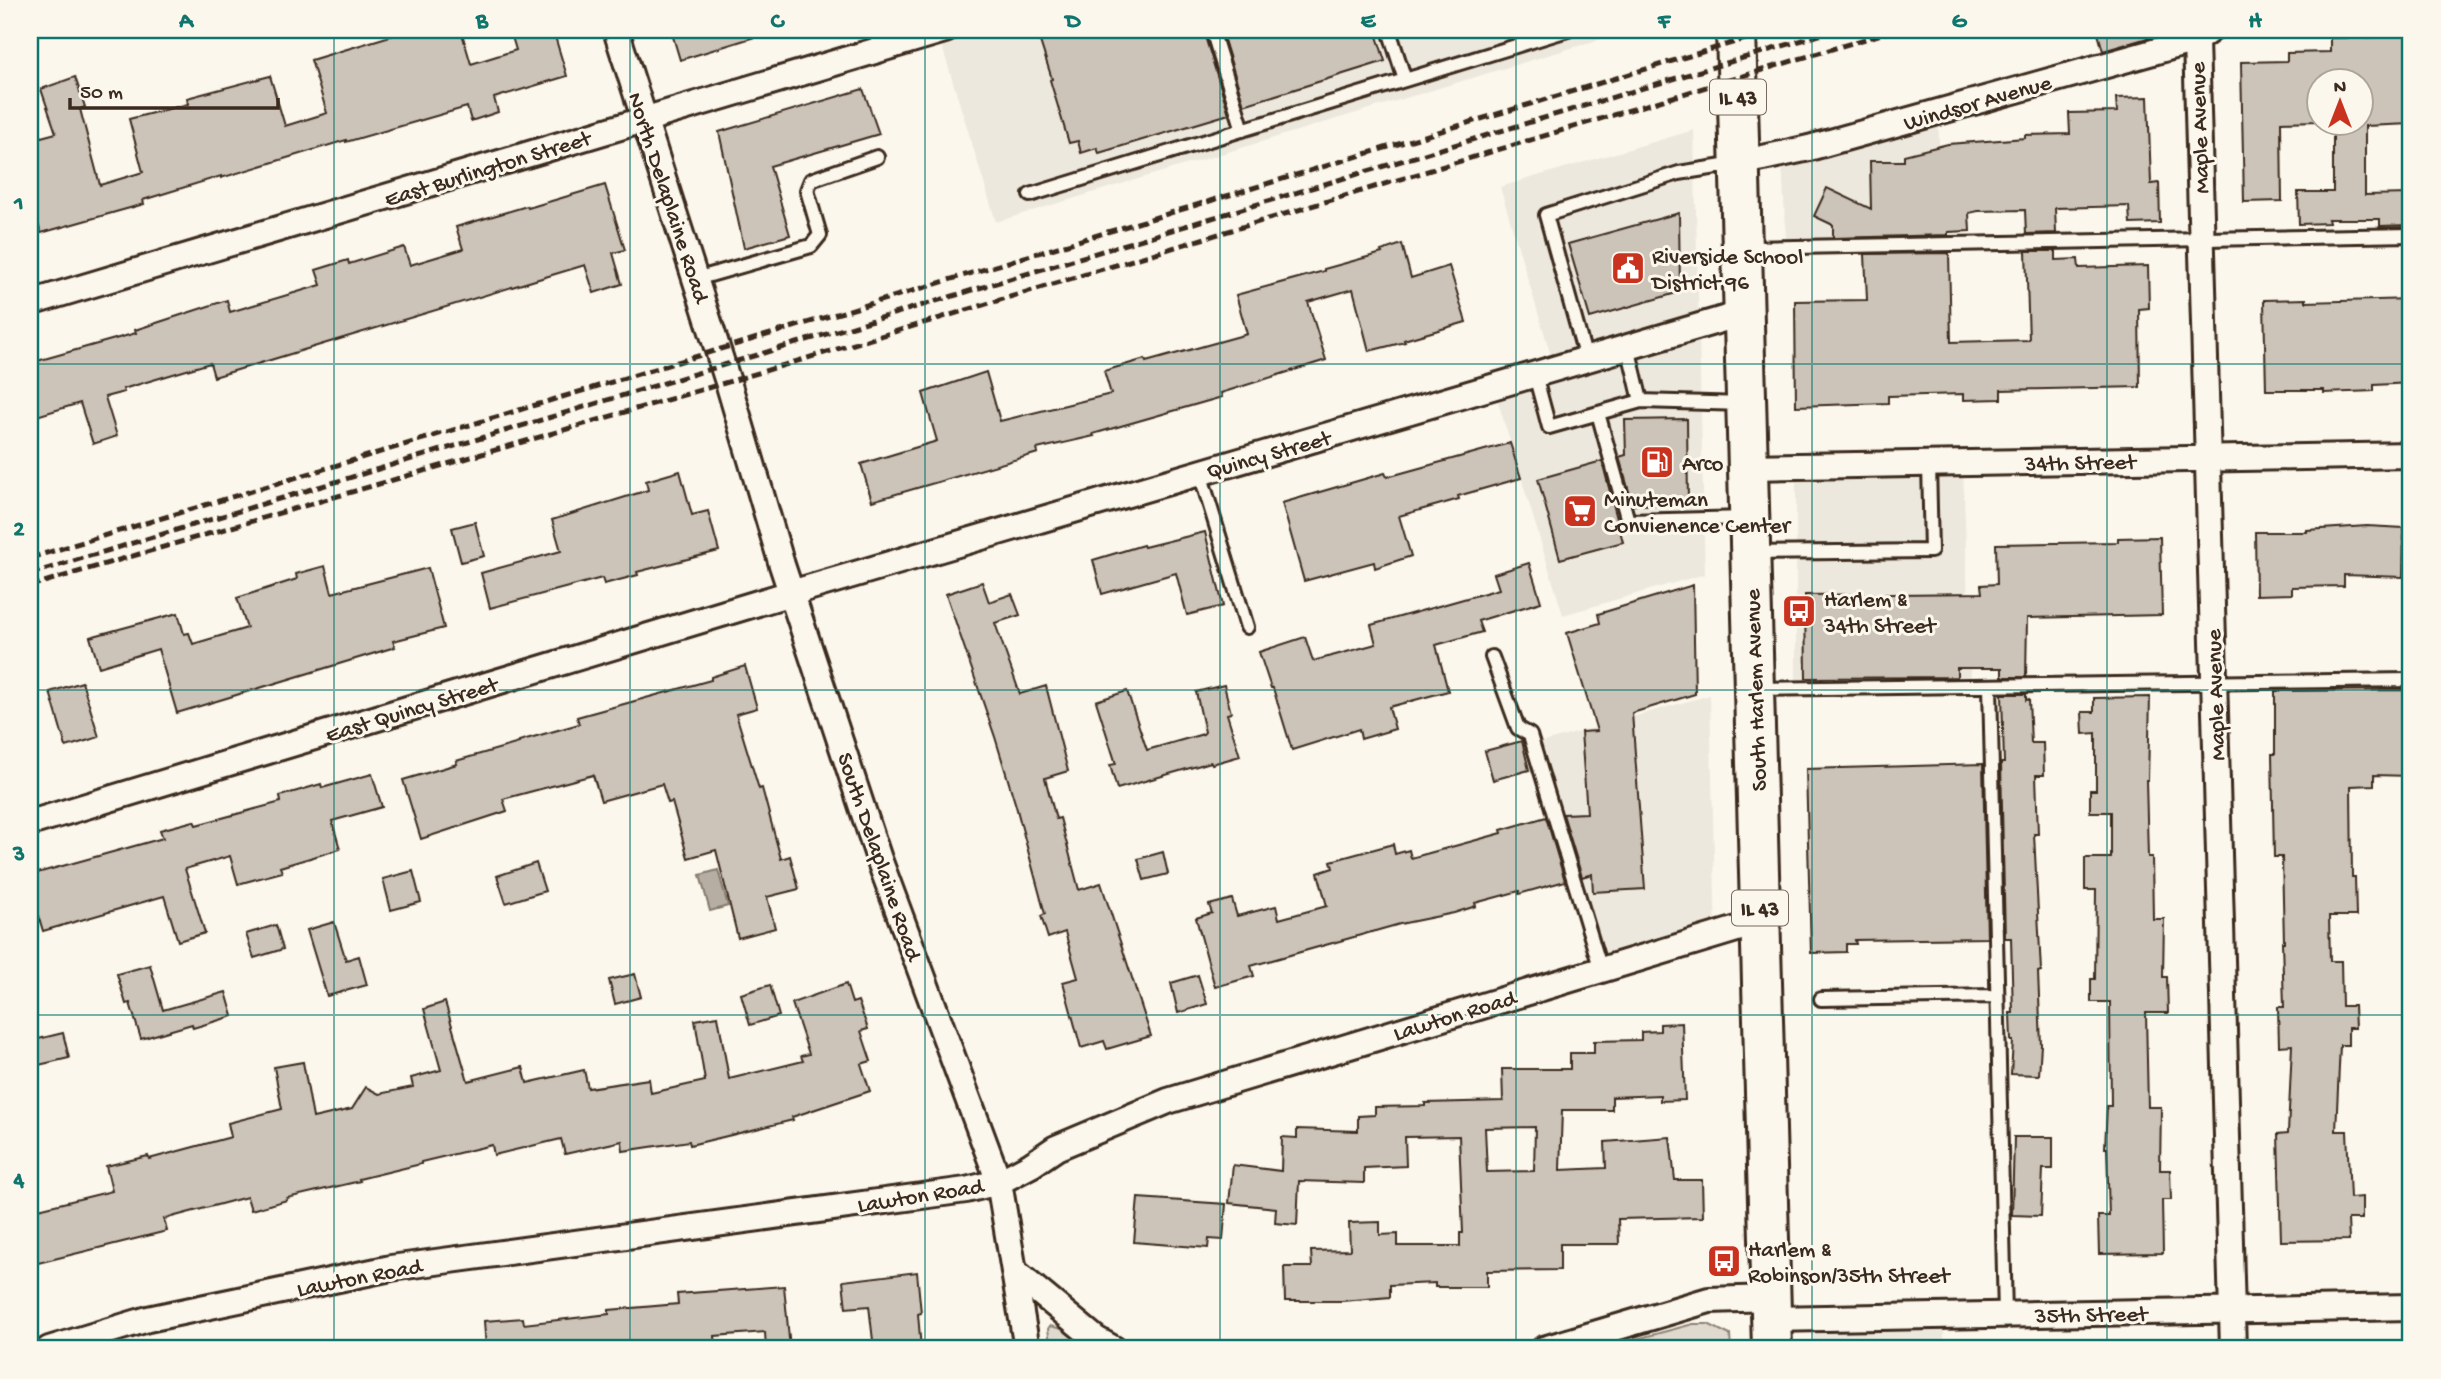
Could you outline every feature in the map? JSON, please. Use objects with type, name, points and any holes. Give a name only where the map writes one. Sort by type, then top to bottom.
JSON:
[{"type":"main road","name":"South Harlem Avenue","points":[[1736,30],[1771,1322]]},
{"type":"street","name":"North Delaplaine Road","points":[[616,30],[722,365]]},
{"type":"street","name":"East Burlington Street","points":[[30,303],[945,30]]},
{"type":"street","name":"Windsor Avenue","points":[[1740,163],[1822,145],[2203,35]]},
{"type":"street","name":"Maple Avenue","points":[[2203,35],[2201,239],[2233,1349]]},
{"type":"street","name":"Quincy Street","points":[[792,593],[1744,313]]},
{"type":"street","name":"South Delaplaine Road","points":[[722,365],[792,593],[879,859],[999,1182],[1027,1349]]},
{"type":"street","name":"34th Street","points":[[1748,467],[2411,456]]},
{"type":"street","name":"East Quincy Street","points":[[30,823],[792,593]]},
{"type":"street","name":"Lawton Road","points":[[49,1349],[148,1319],[391,1268],[966,1189],[999,1182],[1056,1148],[1168,1101],[1760,922]]},
{"type":"street","points":[[1015,1272],[1096,1339],[1114,1349]]},
{"type":"street","name":"35th Street","points":[[1544,1349],[1709,1300],[1771,1322],[2411,1307]]},
{"type":"lane","points":[[1212,30],[1243,130]]},
{"type":"lane","points":[[1389,30],[1405,80]]},
{"type":"lane","points":[[1030,195],[1567,30]]},
{"type":"lane","points":[[696,279],[811,246],[820,235],[807,190],[811,180],[877,157]]},
{"type":"lane","points":[[1586,359],[1546,215],[1679,173],[1740,163]]},
{"type":"lane","points":[[1742,248],[2411,235]]},
{"type":"lane","points":[[1628,347],[1641,401]]},
{"type":"lane","points":[[1535,374],[1549,426],[1641,401],[1746,404]]},
{"type":"lane","points":[[1598,413],[1628,521],[1750,536],[1931,551],[1929,464]]},
{"type":"lane","points":[[1200,473],[1247,626]]},
{"type":"lane","points":[[1492,657],[1518,728],[1530,735],[1601,970]]},
{"type":"lane","points":[[1754,689],[2411,680]]},
{"type":"lane","points":[[1990,686],[2005,1315]]},
{"type":"lane","points":[[1821,999],[1997,996]]},
{"type":"shaded area","points":[[937,30],[1631,30],[996,222]]},
{"type":"shaded area","points":[[1938,116],[1943,241],[1786,241],[1782,161]]},
{"type":"shaded area","points":[[1694,130],[1705,574],[1563,615],[1491,379],[1552,359],[1500,187]]},
{"type":"shaded area","points":[[1963,468],[1971,681],[1796,685],[1796,473]]},
{"type":"shaded area","points":[[1710,695],[1716,938],[1592,976],[1526,747]]},
{"type":"shaded area","points":[[718,870],[728,906],[710,911],[700,875]]},
{"type":"shaded area","points":[[1944,1323],[1944,1349],[1813,1349],[1812,1334]]},
{"type":"shaded area","points":[[1693,1324],[1708,1324],[1730,1335],[1731,1349],[1599,1349]]},
{"type":"shaded area","points":[[1050,1326],[1062,1329],[1094,1349],[1051,1349],[1048,1329]]},
{"type":"building","points":[[410,30],[461,30],[471,64],[516,50],[510,30],[553,30],[567,76],[494,98],[498,112],[471,121],[467,107],[221,176],[143,200],[144,204],[41,233],[30,198],[30,140],[56,133],[41,89],[75,77],[85,107],[80,109],[100,185],[143,172],[129,119],[188,104],[187,98],[270,76],[285,126],[327,113],[311,60]]},
{"type":"building","points":[[671,30],[760,30],[761,35],[680,60]]},
{"type":"building","points":[[1045,30],[1203,30],[1229,114],[1099,153],[1097,148],[1081,153],[1078,141],[1069,143],[1050,80],[1052,79],[1039,38],[1047,35]]},
{"type":"building","points":[[1221,30],[1375,30],[1385,61],[1244,105]]},
{"type":"building","points":[[2097,30],[2168,30],[2168,32],[2103,51]]},
{"type":"building","points":[[2378,30],[2411,30],[2411,124],[2374,126],[2374,66],[2304,66],[2304,121],[2281,122],[2282,201],[2244,202],[2241,62],[2287,61],[2287,53],[2330,52],[2330,38],[2378,37]]},
{"type":"building","points":[[863,89],[879,134],[770,166],[790,235],[744,248],[719,132]]},
{"type":"building","points":[[2148,97],[2151,184],[2159,183],[2160,223],[2130,224],[2129,206],[2055,208],[2056,233],[2026,234],[2025,210],[1978,211],[1969,213],[1970,231],[1948,232],[1948,235],[1833,238],[1833,225],[1814,216],[1827,188],[1871,209],[1870,161],[1904,161],[1904,155],[1948,144],[2025,138],[2025,135],[2070,134],[2069,113],[2117,112],[2116,98]]},
{"type":"building","points":[[2333,136],[2365,136],[2365,195],[2409,194],[2409,225],[2380,226],[2380,219],[2328,219],[2329,223],[2299,224],[2298,192],[2333,192]]},
{"type":"building","points":[[605,185],[625,250],[613,253],[622,284],[594,293],[585,265],[214,377],[210,363],[123,389],[124,392],[105,397],[117,436],[93,444],[80,403],[30,418],[30,363],[136,333],[135,330],[227,300],[230,312],[321,285],[316,270],[348,260],[349,264],[404,247],[410,265],[463,249],[456,227]]},
{"type":"building","name":"Riverside School District 96","points":[[1679,213],[1680,292],[1590,318],[1568,244]]},
{"type":"building","points":[[1402,244],[1411,278],[1449,266],[1466,322],[1369,351],[1353,289],[1308,302],[1326,360],[1221,393],[1222,397],[1093,434],[1094,436],[1037,449],[1038,453],[872,501],[861,464],[937,441],[923,393],[986,372],[1000,421],[1111,394],[1104,371],[1247,334],[1236,295],[1324,271]]},
{"type":"building","points":[[2026,251],[2056,251],[2056,260],[2078,259],[2079,268],[2148,266],[2149,308],[2139,309],[2140,387],[2001,390],[2001,399],[1963,400],[1963,394],[1888,396],[1888,403],[1796,406],[1795,301],[1867,300],[1865,254],[1949,253],[1951,342],[2029,340]]},
{"type":"building","points":[[2306,299],[2306,302],[2411,299],[2411,383],[2374,385],[2374,391],[2324,393],[2324,390],[2266,390],[2264,300]]},
{"type":"building","name":"Arco","points":[[1687,419],[1688,504],[1633,505],[1619,457],[1626,455],[1625,420]]},
{"type":"building","points":[[1510,443],[1521,478],[1399,516],[1411,556],[1375,568],[1374,562],[1304,581],[1282,503],[1385,473],[1387,477]]},
{"type":"building","name":"Minuteman Convienence Center","points":[[1602,461],[1623,542],[1560,559],[1538,479]]},
{"type":"building","points":[[680,471],[692,515],[708,511],[719,551],[637,572],[638,575],[604,584],[602,578],[490,608],[481,573],[561,551],[552,520],[648,490],[646,481]]},
{"type":"building","points":[[475,522],[484,556],[461,562],[452,528]]},
{"type":"building","points":[[2367,526],[2404,528],[2403,577],[2344,575],[2344,586],[2292,587],[2292,594],[2256,595],[2255,532],[2307,532]]},
{"type":"building","points":[[1205,532],[1223,606],[1187,615],[1176,573],[1102,594],[1093,560],[1143,545],[1144,547]]},
{"type":"building","points":[[2160,537],[2162,615],[2027,618],[2026,677],[2002,677],[2002,668],[1957,668],[1957,677],[1806,678],[1805,595],[1982,593],[1981,585],[1997,584],[1996,544],[2118,542],[2118,538]]},
{"type":"building","points":[[1529,563],[1541,602],[1478,621],[1482,632],[1436,645],[1448,691],[1389,707],[1395,729],[1361,739],[1359,729],[1292,750],[1259,652],[1305,637],[1313,661],[1376,644],[1371,625],[1499,589],[1494,574]]},
{"type":"building","points":[[325,566],[332,593],[428,568],[444,628],[393,641],[395,647],[177,713],[158,649],[99,667],[90,637],[178,613],[184,634],[189,633],[193,644],[247,628],[237,598],[297,579],[296,574]]},
{"type":"building","points":[[982,582],[989,602],[1012,594],[1020,615],[995,623],[1020,694],[1046,686],[1068,771],[1045,778],[1056,819],[1060,818],[1079,890],[1101,883],[1151,1036],[1107,1049],[1104,1041],[1081,1048],[1063,982],[1078,978],[1065,932],[1048,938],[1041,916],[1045,914],[1016,806],[946,594]]},
{"type":"building","points":[[1693,585],[1695,694],[1632,713],[1645,889],[1593,892],[1592,874],[1582,877],[1563,814],[1587,813],[1581,732],[1597,731],[1567,633],[1600,623],[1598,614]]},
{"type":"building","points":[[745,666],[757,708],[736,714],[759,789],[762,788],[781,859],[790,856],[799,889],[767,897],[775,928],[738,938],[716,850],[688,858],[672,802],[668,803],[662,784],[601,801],[593,775],[503,799],[507,811],[421,839],[403,780],[579,724],[577,717],[711,680],[711,677]]},
{"type":"building","points":[[82,682],[99,737],[66,747],[50,692]]},
{"type":"building","points":[[1224,685],[1231,713],[1227,714],[1240,756],[1117,789],[1110,765],[1116,764],[1096,701],[1127,691],[1147,750],[1203,734],[1205,732],[1196,692]]},
{"type":"building","points":[[2411,690],[2411,776],[2374,775],[2374,785],[2351,786],[2352,877],[2355,877],[2356,916],[2329,916],[2330,961],[2341,961],[2342,1006],[2354,1006],[2355,1028],[2348,1028],[2348,1045],[2340,1045],[2336,1131],[2347,1131],[2350,1198],[2362,1197],[2362,1219],[2348,1219],[2349,1240],[2281,1241],[2278,1134],[2288,1133],[2292,1045],[2279,1046],[2278,1007],[2284,1007],[2284,942],[2282,857],[2274,857],[2272,754],[2275,754],[2275,691]]},
{"type":"building","points":[[2002,694],[2026,694],[2026,700],[2029,699],[2031,743],[2043,743],[2044,775],[2036,775],[2038,834],[2034,834],[2041,971],[2038,972],[2041,1045],[2039,1075],[2011,1074],[2013,1041],[2010,1013],[2013,1013],[2011,938],[2005,938]]},
{"type":"building","points":[[2150,697],[2146,780],[2148,857],[2152,857],[2153,919],[2164,919],[2163,977],[2167,977],[2168,1013],[2146,1013],[2148,1107],[2161,1107],[2160,1170],[2170,1170],[2171,1200],[2162,1200],[2163,1253],[2099,1254],[2098,1216],[2109,1216],[2105,1148],[2107,1106],[2111,1106],[2110,1002],[2091,1002],[2091,979],[2095,979],[2096,890],[2085,890],[2085,858],[2111,858],[2111,812],[2090,812],[2090,790],[2096,790],[2096,733],[2083,734],[2082,712],[2094,712],[2094,698]]},
{"type":"building","points":[[1522,741],[1529,770],[1493,780],[1485,751]]},
{"type":"building","points":[[1983,764],[1987,938],[1855,940],[1856,944],[1846,944],[1846,952],[1811,953],[1806,769]]},
{"type":"building","points":[[372,774],[382,807],[332,821],[340,849],[280,867],[282,872],[238,884],[230,856],[185,869],[205,933],[178,941],[164,896],[43,931],[30,888],[30,875],[163,838],[160,830],[194,821],[196,825],[281,802],[280,796],[321,784],[322,788]]},
{"type":"building","points":[[1546,817],[1565,881],[1519,894],[1519,891],[1475,903],[1476,906],[1454,913],[1400,924],[1251,966],[1254,976],[1215,987],[1196,918],[1212,913],[1209,905],[1232,899],[1237,916],[1276,906],[1279,919],[1327,906],[1318,873],[1333,868],[1331,861],[1393,844],[1395,854],[1409,850],[1411,858],[1502,833],[1501,830]]},
{"type":"building","points":[[1163,852],[1168,874],[1144,880],[1138,859]]},
{"type":"building","points":[[536,863],[545,891],[506,903],[497,876]]},
{"type":"building","points":[[413,871],[421,902],[391,910],[383,879]]},
{"type":"building","points":[[334,922],[346,960],[359,956],[367,985],[327,996],[307,930]]},
{"type":"building","points":[[276,925],[283,949],[254,958],[246,934]]},
{"type":"building","points":[[150,965],[163,1010],[226,992],[233,1016],[193,1028],[192,1024],[141,1039],[130,1003],[126,1004],[117,974]]},
{"type":"building","points":[[635,974],[641,997],[615,1004],[609,980]]},
{"type":"building","points":[[1198,975],[1207,1004],[1178,1013],[1171,983]]},
{"type":"building","points":[[846,984],[852,1003],[858,1001],[868,1029],[861,1031],[871,1061],[861,1064],[870,1091],[792,1117],[793,1120],[690,1145],[689,1141],[623,1151],[622,1141],[565,1154],[561,1139],[494,1155],[492,1145],[287,1198],[251,1210],[247,1197],[164,1219],[167,1231],[30,1265],[30,1211],[112,1191],[106,1166],[148,1156],[149,1159],[231,1137],[228,1123],[282,1109],[274,1067],[303,1062],[313,1118],[352,1109],[366,1087],[379,1094],[413,1087],[411,1078],[441,1070],[424,1009],[445,1002],[468,1081],[523,1067],[527,1083],[584,1070],[588,1088],[649,1079],[651,1093],[705,1081],[695,1020],[718,1016],[729,1079],[803,1061],[801,1056],[809,1054],[792,1003]]},
{"type":"building","points":[[770,985],[779,1016],[750,1025],[741,994]]},
{"type":"building","points":[[1682,1023],[1685,1100],[1660,1101],[1660,1095],[1612,1097],[1612,1110],[1562,1110],[1560,1170],[1606,1168],[1605,1142],[1670,1137],[1675,1180],[1702,1180],[1703,1217],[1618,1219],[1619,1244],[1560,1244],[1560,1270],[1487,1271],[1487,1287],[1435,1287],[1435,1283],[1390,1285],[1390,1297],[1342,1301],[1285,1301],[1284,1267],[1312,1267],[1311,1251],[1350,1250],[1349,1223],[1380,1222],[1380,1235],[1398,1234],[1398,1246],[1460,1246],[1460,1233],[1463,1233],[1459,1136],[1405,1137],[1406,1166],[1364,1168],[1364,1183],[1299,1181],[1297,1225],[1275,1223],[1276,1208],[1229,1203],[1233,1165],[1281,1171],[1282,1137],[1297,1138],[1297,1129],[1358,1131],[1358,1116],[1375,1115],[1375,1107],[1503,1101],[1502,1069],[1570,1069],[1570,1053],[1594,1053],[1594,1041],[1641,1040],[1641,1032],[1660,1031],[1660,1024]],"holes":[[[1535,1127],[1534,1171],[1487,1172],[1485,1128]]]},
{"type":"building","points":[[63,1033],[69,1058],[30,1067],[30,1041]]},
{"type":"building","points":[[2014,1137],[2053,1137],[2053,1169],[2043,1169],[2041,1216],[2012,1215]]},
{"type":"building","points":[[1138,1198],[1226,1204],[1223,1240],[1209,1239],[1208,1248],[1134,1242]]},
{"type":"building","points":[[917,1272],[921,1349],[874,1349],[869,1306],[846,1308],[843,1281]]},
{"type":"building","points":[[784,1286],[790,1349],[766,1349],[765,1332],[715,1336],[716,1347],[693,1349],[486,1349],[484,1321],[523,1318],[524,1324],[609,1314],[609,1310],[678,1304],[677,1294]]},
{"type":"railway","points":[[30,558],[1775,30]]},
{"type":"railway","points":[[30,574],[1836,30]]},
{"type":"railway","points":[[30,586],[728,382],[1895,30]]},
{"type":"place","name":"Riverside School District 96","points":[[1628,268]]},
{"type":"place","name":"Arco","points":[[1657,462]]},
{"type":"place","name":"Minuteman Convienence Center","points":[[1580,511]]},
{"type":"place","name":"Harlem & 34th Street","points":[[1799,611]]},
{"type":"place","name":"Harlem & Robinson/35th Street","points":[[1724,1261]]}]
